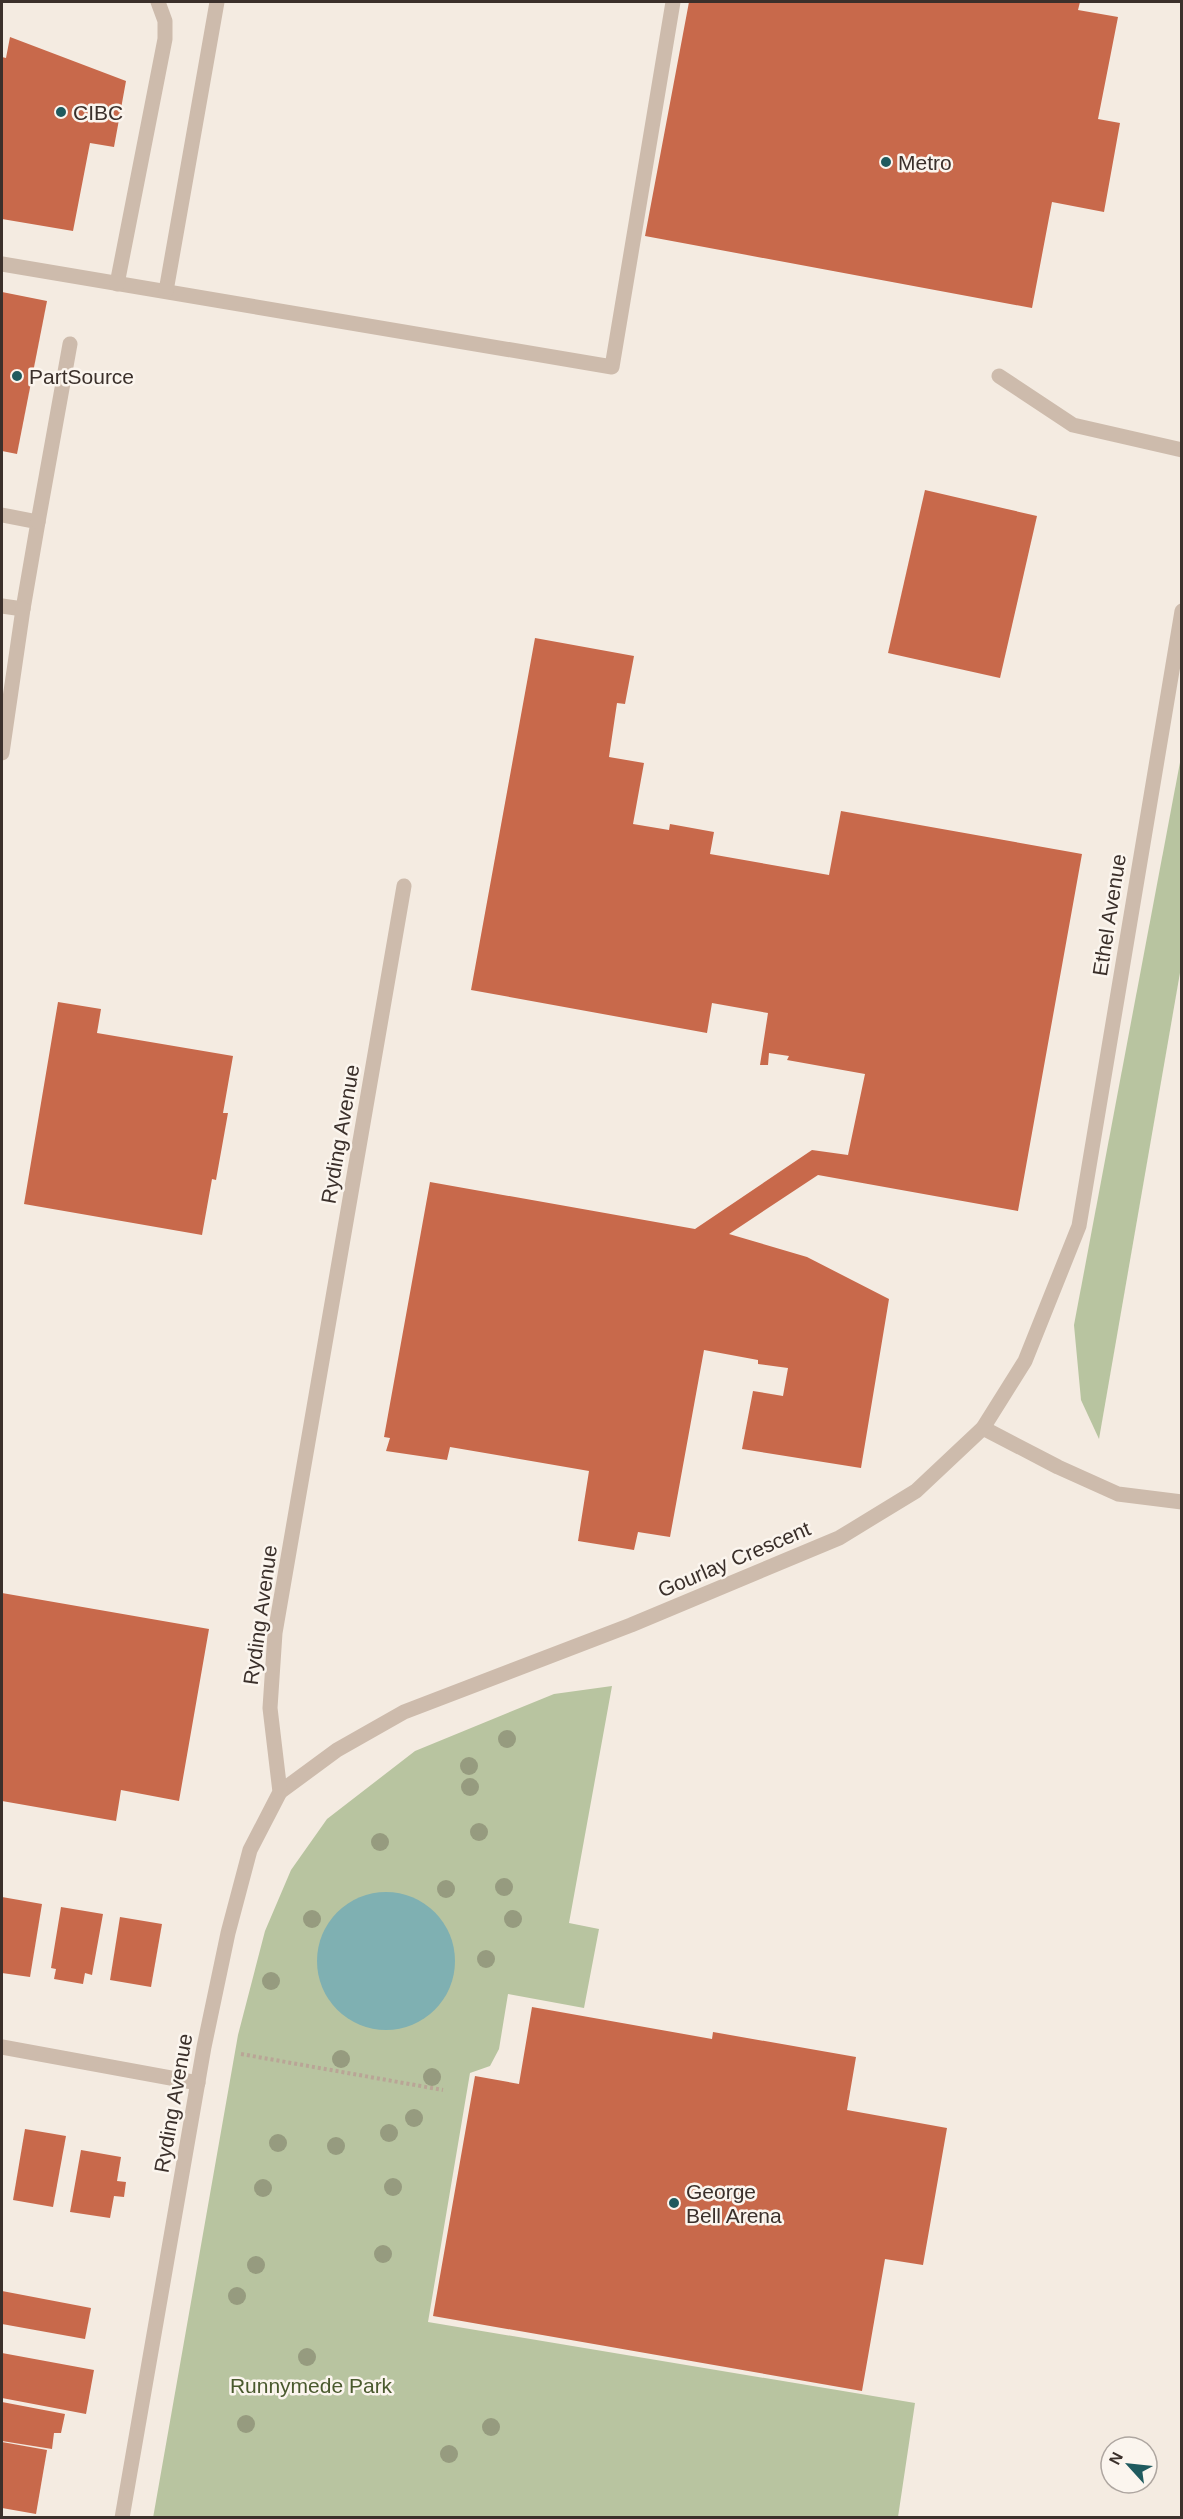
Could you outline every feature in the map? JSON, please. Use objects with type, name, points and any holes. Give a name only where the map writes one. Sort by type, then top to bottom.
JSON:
[{"type":"street","points":[[117,284],[165,39],[165,21],[158,2]]},
{"type":"street","points":[[166,291],[217,2]]},
{"type":"street","points":[[2,264],[612,367],[673,2]]},
{"type":"street","points":[[2,753],[23,609],[70,344]]},
{"type":"street","points":[[999,376],[1072,425],[1182,450]]},
{"type":"street","points":[[2,515],[38,522]]},
{"type":"street","points":[[2,606],[23,609]]},
{"type":"street","name":"Ethel Avenue","points":[[1079,1226],[1182,611]]},
{"type":"street","name":"Ryding Avenue","points":[[122,2517],[198,2083],[228,1933],[250,1850],[280,1792],[270,1708],[275,1633],[404,886]]},
{"type":"street","name":"Gourlay Crescent","points":[[280,1792],[337,1750],[405,1712],[631,1625],[839,1538],[916,1491],[982,1428],[1025,1361],[1079,1226]]},
{"type":"street","points":[[982,1428],[1058,1467],[1118,1494],[1182,1502]]},
{"type":"street","points":[[2,2047],[198,2083]]},
{"type":"path","points":[[241,2054],[443,2090]]},
{"type":"green space","points":[[1181,757],[1181,967],[1099,1439],[1081,1400],[1074,1325]]},
{"type":"green space","name":"Runnymede Park","points":[[612,1686],[569,1923],[599,1929],[584,2008],[508,1994],[499,2049],[490,2066],[470,2073],[428,2322],[915,2403],[898,2517],[153,2518],[238,2035],[265,1931],[291,1870],[327,1819],[415,1751],[554,1694]]},
{"type":"water","points":[[386,1892],[412,1897],[435,1912],[450,1935],[455,1961],[450,1987],[435,2010],[412,2025],[386,2030],[360,2025],[337,2010],[322,1987],[317,1961],[322,1935],[337,1912],[360,1897]]},
{"type":"building","name":"Metro","points":[[689,2],[1080,2],[1078,10],[1118,17],[1098,119],[1120,123],[1104,212],[1052,202],[1032,308],[645,236]]},
{"type":"building","name":"CIBC","points":[[10,37],[126,81],[114,147],[90,143],[73,231],[2,219],[2,57],[6,58]]},
{"type":"building","name":"PartSource","points":[[2,292],[47,301],[17,454],[2,451]]},
{"type":"building","points":[[925,490],[1037,516],[1000,678],[888,653]]},
{"type":"building","points":[[535,638],[634,656],[625,704],[617,703],[609,757],[644,763],[633,824],[669,830],[670,824],[714,832],[710,854],[829,875],[841,811],[1082,854],[1018,1211],[818,1175],[729,1234],[807,1257],[889,1299],[861,1468],[742,1449],[753,1391],[783,1396],[788,1368],[758,1364],[758,1360],[704,1350],[670,1537],[638,1532],[634,1550],[578,1541],[589,1471],[450,1447],[447,1460],[386,1451],[390,1438],[384,1437],[430,1182],[695,1229],[812,1150],[848,1155],[865,1074],[787,1060],[789,1056],[769,1053],[768,1065],[760,1065],[768,1013],[712,1003],[707,1033],[471,990]]},
{"type":"building","points":[[58,1002],[101,1009],[97,1033],[233,1056],[223,1113],[228,1113],[216,1180],[212,1179],[202,1235],[24,1204]]},
{"type":"building","points":[[2,1593],[209,1629],[179,1801],[121,1790],[116,1821],[2,1801]]},
{"type":"building","points":[[2,1897],[42,1904],[30,1977],[2,1973]]},
{"type":"building","points":[[61,1907],[103,1914],[92,1975],[85,1973],[83,1984],[54,1979],[56,1969],[51,1968]]},
{"type":"building","points":[[120,1917],[162,1924],[151,1987],[110,1980]]},
{"type":"building","name":"George Bell Arena","points":[[532,2007],[712,2039],[713,2032],[856,2057],[847,2110],[947,2128],[923,2265],[885,2259],[862,2391],[433,2316],[475,2076],[519,2084]]},
{"type":"building","points":[[25,2129],[66,2136],[53,2207],[13,2200]]},
{"type":"building","points":[[81,2150],[121,2157],[117,2181],[126,2182],[124,2197],[114,2196],[110,2218],[70,2212]]},
{"type":"building","points":[[2,2291],[91,2308],[85,2339],[2,2324]]},
{"type":"building","points":[[2,2353],[94,2370],[86,2414],[2,2398]]},
{"type":"building","points":[[2,2402],[65,2414],[61,2433],[54,2433],[52,2449],[2,2441]]},
{"type":"building","points":[[2,2442],[47,2450],[36,2514],[2,2508]]},
{"type":"place","name":"CIBC","points":[[61,112]]},
{"type":"place","name":"Metro","points":[[886,162]]},
{"type":"place","name":"PartSource","points":[[17,376]]},
{"type":"place","name":"George Bell Arena","points":[[674,2203]]}]
